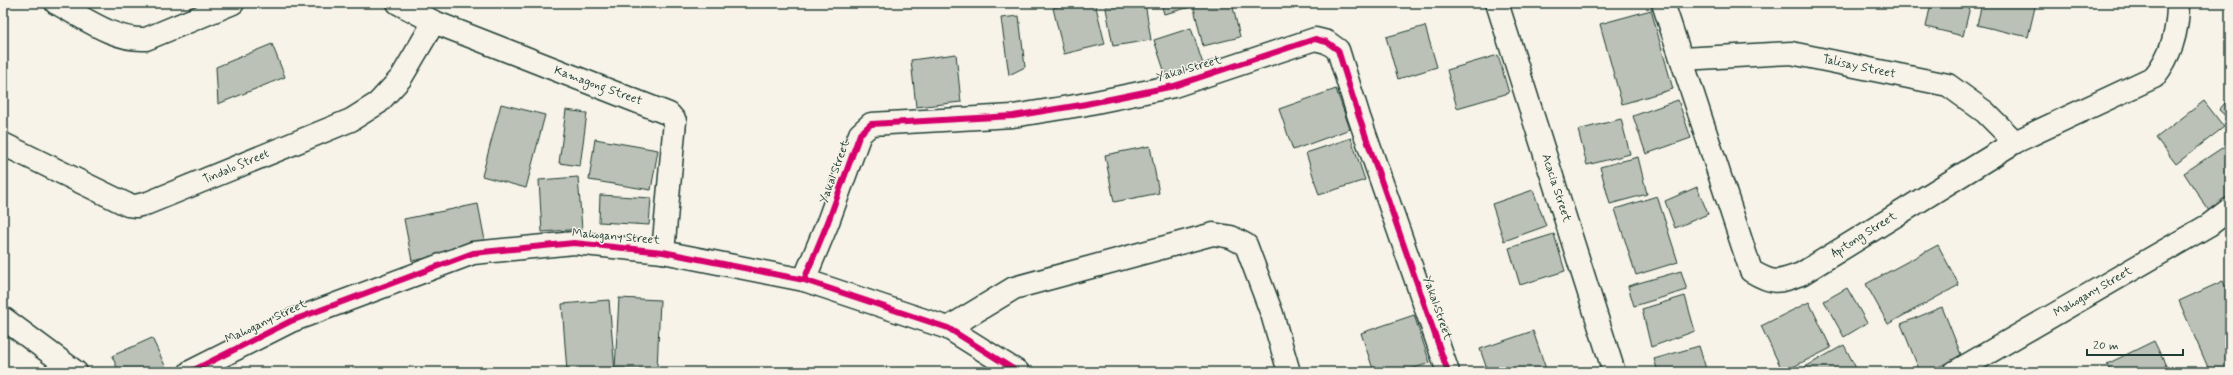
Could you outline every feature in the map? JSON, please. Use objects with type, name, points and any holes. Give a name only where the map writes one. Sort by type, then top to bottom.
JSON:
[{"type":"street","points":[[56,3],[116,34],[132,40],[152,36],[233,3]]},
{"type":"street","name":"Kamagong Street","points":[[398,3],[434,22],[668,114],[675,121],[663,252]]},
{"type":"street","name":"Acacia Street","points":[[1497,3],[1614,372]]},
{"type":"street","name":"Apitong Street","points":[[1663,3],[1751,271],[1768,281],[1783,281],[1802,274],[2015,142],[2154,77],[2165,63],[2178,28],[2178,3]]},
{"type":"street","name":"Tindalo Street","points":[[3,144],[128,205],[136,206],[148,203],[351,120],[378,103],[401,78],[434,22]]},
{"type":"street","name":"Yakal Street","points":[[804,280],[828,222],[860,134],[871,124],[1013,116],[1081,105],[1174,86],[1315,40],[1327,42],[1338,50],[1359,117],[1448,372]]},
{"type":"street","name":"Talisay Street","points":[[1682,59],[1791,53],[1948,85],[1985,112],[2015,142]]},
{"type":"street","name":"Mahogany Street","points":[[1955,372],[2209,225],[2230,209]]},
{"type":"street","points":[[948,328],[1014,288],[1213,234],[1231,237],[1246,245],[1272,314],[1289,372]]},
{"type":"street","name":"Mahogany Street","points":[[190,372],[291,321],[472,253],[574,243],[663,252],[804,280],[948,328],[1018,372]]},
{"type":"street","points":[[3,318],[76,372]]},
{"type":"building","points":[[1073,3],[1095,3],[1105,44],[1064,54],[1053,8]]},
{"type":"building","points":[[1105,3],[1145,3],[1151,40],[1113,46]]},
{"type":"building","points":[[1161,3],[1190,3],[1191,7],[1164,14]]},
{"type":"building","points":[[1232,3],[1240,37],[1203,46],[1193,4]]},
{"type":"building","points":[[1931,3],[1971,3],[1963,36],[1926,27]]},
{"type":"building","points":[[1982,3],[2036,3],[2028,37],[1977,25]]},
{"type":"building","points":[[1651,10],[1673,89],[1622,104],[1600,24]]},
{"type":"building","points":[[1019,16],[1025,67],[1009,75],[1001,18]]},
{"type":"building","points":[[1425,26],[1437,67],[1398,79],[1386,37]]},
{"type":"building","points":[[1191,28],[1204,67],[1167,79],[1154,40]]},
{"type":"building","points":[[272,44],[285,77],[218,104],[216,67]]},
{"type":"building","points":[[956,54],[961,102],[916,107],[911,60]]},
{"type":"building","points":[[1498,55],[1509,93],[1457,108],[1447,70]]},
{"type":"building","points":[[1336,89],[1350,129],[1293,150],[1279,109]]},
{"type":"building","points":[[2230,97],[2230,120],[2219,110]]},
{"type":"building","points":[[1678,100],[1691,138],[1646,154],[1633,116]]},
{"type":"building","points":[[2204,101],[2224,127],[2176,164],[2156,138]]},
{"type":"building","points":[[501,104],[545,115],[526,188],[482,176]]},
{"type":"building","points":[[566,110],[587,113],[580,166],[559,163]]},
{"type":"building","points":[[1621,119],[1630,154],[1587,165],[1578,130]]},
{"type":"building","points":[[1351,138],[1365,180],[1319,195],[1306,153]]},
{"type":"building","points":[[595,139],[658,150],[651,190],[589,180]]},
{"type":"building","points":[[2228,144],[2230,147],[2230,197],[2209,211],[2184,173]]},
{"type":"building","points":[[1150,146],[1159,193],[1114,202],[1105,155]]},
{"type":"building","points":[[1638,157],[1647,194],[1610,204],[1600,167]]},
{"type":"building","points":[[578,177],[582,229],[542,232],[539,180]]},
{"type":"building","points":[[1697,187],[1708,214],[1675,228],[1665,201]]},
{"type":"building","points":[[1533,190],[1546,226],[1504,241],[1492,204]]},
{"type":"building","points":[[600,195],[651,198],[649,225],[599,222]]},
{"type":"building","points":[[1657,196],[1678,262],[1636,275],[1615,209]]},
{"type":"building","points":[[478,204],[486,246],[412,261],[404,219]]},
{"type":"building","points":[[1554,234],[1565,271],[1520,285],[1509,248]]},
{"type":"building","points":[[1938,245],[1959,285],[1888,324],[1866,284]]},
{"type":"building","points":[[1681,271],[1687,290],[1634,306],[1628,286]]},
{"type":"building","points":[[2223,281],[2230,297],[2230,367],[2220,372],[2210,372],[2179,301]]},
{"type":"building","points":[[1847,288],[1867,323],[1844,337],[1824,301]]},
{"type":"building","points":[[1685,296],[1695,331],[1651,347],[1642,309]]},
{"type":"building","points":[[619,298],[660,300],[657,370],[615,368]]},
{"type":"building","points":[[609,300],[615,372],[567,372],[562,304]]},
{"type":"building","points":[[1809,302],[1831,348],[1783,372],[1761,326]]},
{"type":"building","points":[[1942,307],[1962,357],[1926,372],[1920,372],[1901,324]]},
{"type":"building","points":[[1414,315],[1430,363],[1402,372],[1374,372],[1361,333]]},
{"type":"building","points":[[1533,331],[1547,372],[1488,372],[1480,349]]},
{"type":"building","points":[[152,338],[168,372],[119,372],[112,356]]},
{"type":"building","points":[[2154,341],[2169,372],[2111,372],[2107,364]]},
{"type":"building","points":[[1844,345],[1858,372],[1808,372],[1805,367]]},
{"type":"building","points":[[1699,346],[1707,372],[1658,372],[1654,359]]},
{"type":"cycle path","points":[[804,280],[828,222],[860,134],[871,124],[1013,116],[1081,105],[1174,86],[1315,39],[1327,42],[1338,50],[1359,117],[1448,372]]},
{"type":"cycle path","points":[[190,372],[291,321],[473,253],[574,243],[663,252],[804,280],[948,328],[1018,372]]}]
